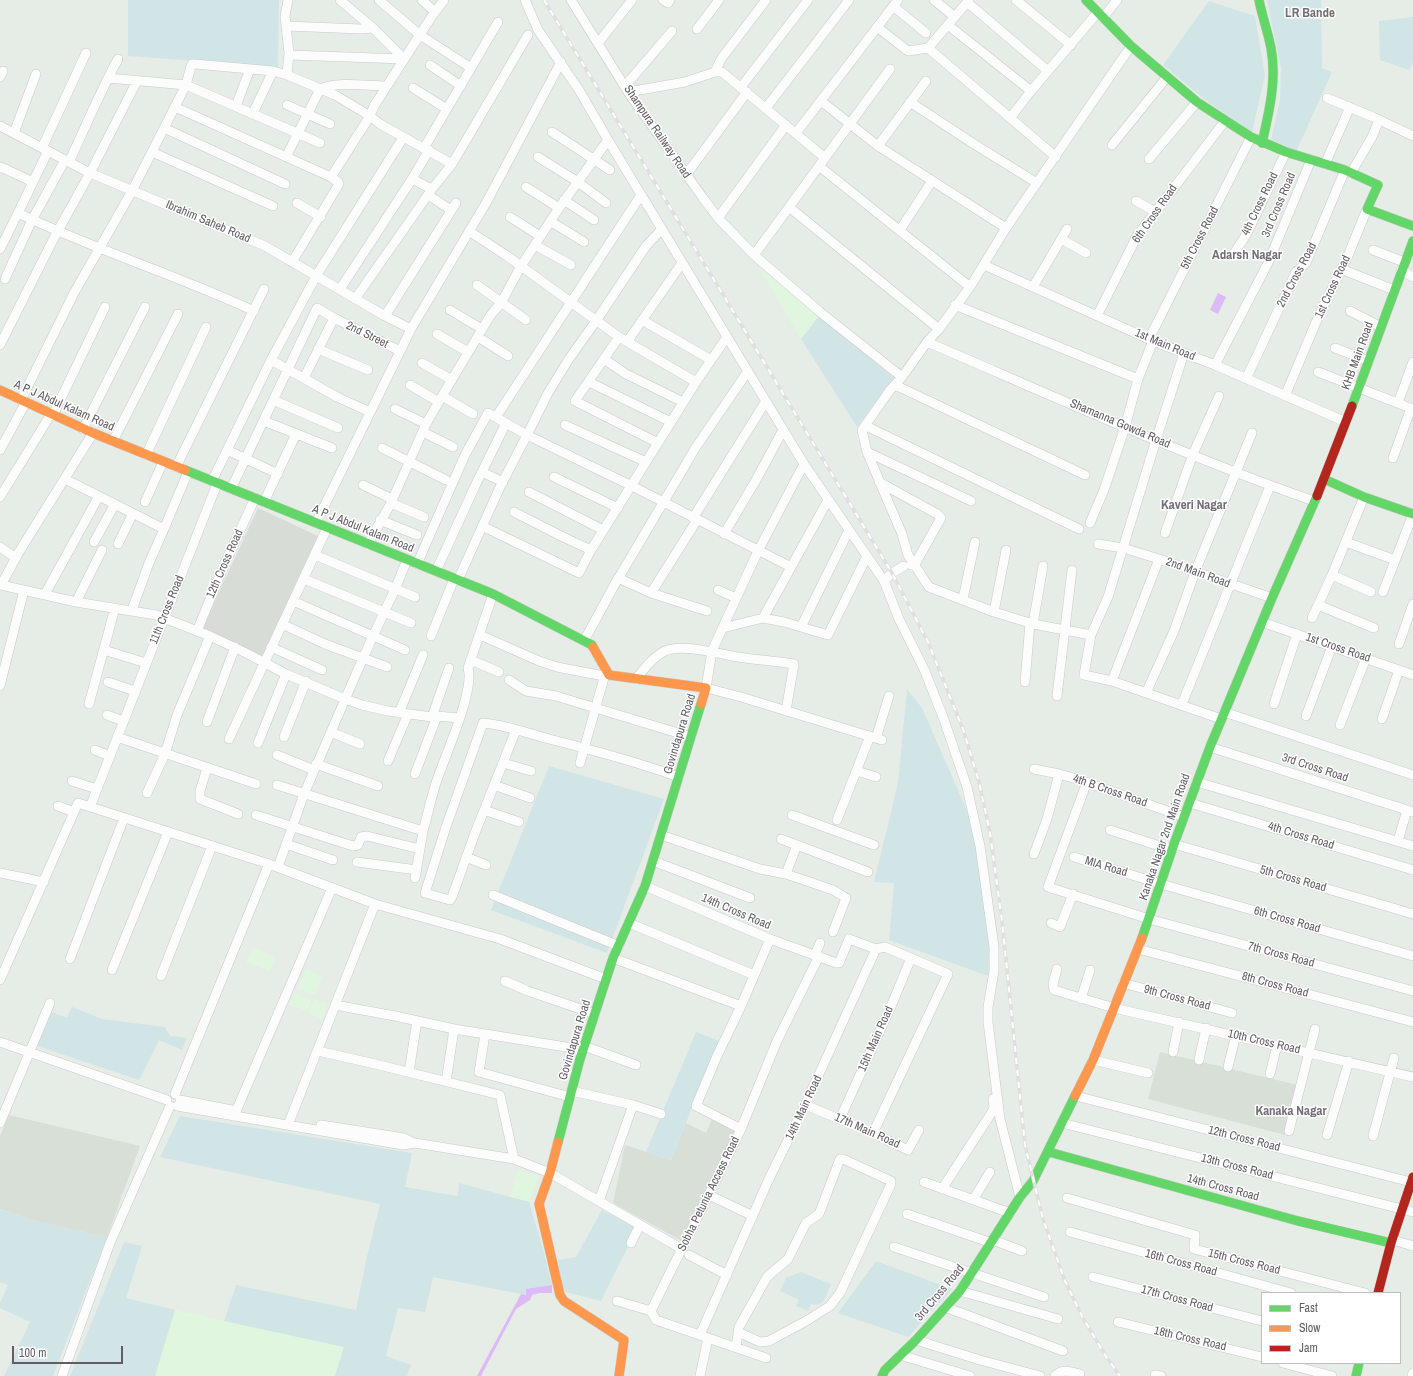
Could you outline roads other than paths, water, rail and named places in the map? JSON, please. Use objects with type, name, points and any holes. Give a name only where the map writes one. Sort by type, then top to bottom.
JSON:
[{"type":"street","points":[[287,75],[289,55],[285,16],[288,0]]},
{"type":"street","points":[[340,0],[373,28],[404,59]]},
{"type":"street","points":[[379,0],[420,35],[471,68]]},
{"type":"street","points":[[422,0],[435,12]]},
{"type":"street","points":[[331,177],[404,59],[444,0]]},
{"type":"street","points":[[525,0],[538,30],[579,90],[804,464],[884,581],[899,619],[922,664],[964,775],[973,813],[986,885],[994,947],[994,971],[988,1007],[988,1022],[995,1082],[1000,1119],[1020,1197]]},
{"type":"street","name":"Shampura Railway Road","points":[[572,0],[627,89],[686,175],[718,218],[754,255],[820,312],[902,378]]},
{"type":"street","points":[[598,43],[632,0]]},
{"type":"street","points":[[663,0],[668,4],[670,0]]},
{"type":"street","points":[[697,29],[719,0]]},
{"type":"street","points":[[715,72],[721,60],[766,0]]},
{"type":"street","points":[[686,175],[808,0]]},
{"type":"street","points":[[766,108],[849,0]]},
{"type":"street","points":[[934,0],[955,17]]},
{"type":"street","points":[[1016,0],[1071,44]]},
{"type":"street","points":[[1086,0],[1131,46],[1196,102],[1251,137],[1286,152],[1348,172],[1378,185],[1367,209],[1413,226]]},
{"type":"street","points":[[1010,118],[1071,44],[1117,0]]},
{"type":"street","points":[[1259,0],[1271,49],[1274,77],[1272,98],[1262,142]]},
{"type":"street","points":[[877,27],[908,51],[928,48],[968,1],[1048,71]]},
{"type":"street","points":[[796,133],[895,3],[926,33]]},
{"type":"street","points":[[340,289],[412,179],[447,109],[498,22]]},
{"type":"street","points":[[948,25],[1032,90]]},
{"type":"street","points":[[286,26],[361,29],[373,28]]},
{"type":"street","points":[[627,89],[672,31]]},
{"type":"street","points":[[355,299],[430,192],[452,164],[528,35]]},
{"type":"street","points":[[1091,635],[1032,623],[994,612],[929,587],[908,555],[902,534],[867,452],[862,430],[970,287],[1006,228],[1131,46]]},
{"type":"street","points":[[928,48],[1056,157]]},
{"type":"street","points":[[0,250],[33,182],[86,53]]},
{"type":"street","points":[[289,55],[404,59]]},
{"type":"street","points":[[6,279],[32,220],[67,161],[90,118],[118,59]]},
{"type":"street","points":[[316,523],[411,329],[486,202],[561,62]]},
{"type":"street","points":[[0,450],[74,293],[132,191],[186,85],[192,64],[273,71],[287,75],[335,95],[403,138],[452,164]]},
{"type":"street","points":[[430,65],[461,86]]},
{"type":"street","points":[[236,106],[250,69]]},
{"type":"street","points":[[754,255],[890,69]]},
{"type":"street","points":[[253,113],[273,71]]},
{"type":"street","points":[[627,89],[685,82],[715,72],[722,72],[796,133],[822,162],[900,230],[970,287]]},
{"type":"street","points":[[14,133],[36,74]]},
{"type":"street","points":[[1112,145],[1167,77]]},
{"type":"street","points":[[108,78],[186,85],[320,143]]},
{"type":"street","points":[[0,345],[57,232],[90,173],[136,81]]},
{"type":"street","points":[[878,146],[926,81]]},
{"type":"street","points":[[286,157],[320,89],[327,86],[336,85],[387,86]]},
{"type":"street","points":[[413,88],[447,109]]},
{"type":"street","points":[[1327,98],[1380,120],[1413,136]]},
{"type":"street","points":[[821,100],[878,146],[1006,228]]},
{"type":"street","points":[[910,102],[1037,183]]},
{"type":"street","points":[[1149,159],[1196,102]]},
{"type":"street","points":[[287,106],[330,124]]},
{"type":"street","points":[[175,107],[331,177],[338,182],[339,184],[321,217],[292,262]]},
{"type":"street","points":[[1325,164],[1350,107]]},
{"type":"street","name":"2nd Cross Road","points":[[1246,379],[1296,272],[1306,263],[1348,172],[1380,120]]},
{"type":"street","name":"6th Cross Road","points":[[1097,316],[1137,236],[1225,121]]},
{"type":"street","points":[[718,218],[786,125]]},
{"type":"street","name":"Ibrahim Saheb Road","points":[[0,126],[90,173],[264,246],[385,316],[411,329]]},
{"type":"street","points":[[164,128],[285,184]]},
{"type":"street","points":[[552,132],[610,170]]},
{"type":"street","name":"5th Cross Road","points":[[1090,523],[1104,490],[1125,427],[1151,340],[1251,137]]},
{"type":"street","name":"11th Cross Road","points":[[90,807],[164,618],[227,450],[271,360],[316,276],[403,138]]},
{"type":"street","points":[[368,544],[380,520],[392,501],[425,428],[440,399],[480,333],[501,303],[521,266],[540,236],[608,140]]},
{"type":"street","points":[[152,152],[273,206]]},
{"type":"street","name":"4th Cross Road","points":[[1233,255],[1246,235],[1286,152]]},
{"type":"street","points":[[538,157],[578,182],[606,203]]},
{"type":"street","name":"3rd Cross Road","points":[[1215,365],[1268,262],[1311,160]]},
{"type":"street","points":[[0,168],[1,167],[33,182]]},
{"type":"street","points":[[385,316],[454,207],[412,179]]},
{"type":"street","points":[[900,230],[932,181]]},
{"type":"street","points":[[526,187],[594,220]]},
{"type":"street","points":[[496,417],[641,195]]},
{"type":"street","points":[[1136,201],[1154,212]]},
{"type":"street","points":[[297,203],[321,217]]},
{"type":"street","points":[[789,207],[939,329]]},
{"type":"street","name":"1st Cross Road","points":[[1286,396],[1319,315],[1367,209]]},
{"type":"street","points":[[18,213],[57,232],[220,295],[254,311]]},
{"type":"street","points":[[510,217],[540,236]]},
{"type":"street","points":[[550,221],[584,242]]},
{"type":"street","points":[[431,636],[456,579],[548,393],[646,246],[662,229]]},
{"type":"street","points":[[1033,287],[1067,229]]},
{"type":"street","points":[[469,231],[521,266],[623,339],[696,382]]},
{"type":"street","points":[[1062,239],[1086,253]]},
{"type":"street","name":"KHB Main Road","points":[[1324,479],[1359,389],[1413,241]]},
{"type":"street","points":[[535,244],[571,265]]},
{"type":"street","points":[[1373,250],[1403,266],[1413,277]]},
{"type":"street","points":[[658,443],[575,401],[604,359],[642,320],[682,263]]},
{"type":"street","name":"1st Main Road","points":[[984,265],[1151,340],[1215,365],[1346,422]]},
{"type":"street","points":[[1341,269],[1394,290]]},
{"type":"street","points":[[477,285],[526,320]]},
{"type":"street","points":[[176,467],[264,289]]},
{"type":"street","points":[[955,305],[1138,380]]},
{"type":"street","points":[[0,497],[52,414],[105,307]]},
{"type":"street","points":[[83,429],[145,307]]},
{"type":"street","points":[[231,489],[317,308],[334,318],[304,378]]},
{"type":"street","points":[[450,310],[508,356]]},
{"type":"street","points":[[1350,311],[1381,327]]},
{"type":"street","points":[[112,441],[178,314]]},
{"type":"street","name":"2nd Street","points":[[334,318],[400,351]]},
{"type":"street","points":[[642,320],[711,360]]},
{"type":"street","points":[[146,455],[206,327]]},
{"type":"street","points":[[437,334],[468,352]]},
{"type":"street","points":[[482,526],[579,573],[591,550],[683,402],[727,337]]},
{"type":"street","name":"Shamanna Gowda Road","points":[[927,342],[1156,440],[1270,486],[1314,501]]},
{"type":"street","points":[[1335,348],[1369,361]]},
{"type":"street","points":[[318,349],[368,370]]},
{"type":"street","points":[[1184,353],[1108,597],[1091,635],[1084,675],[1112,681],[1146,693],[1222,715],[1413,775]]},
{"type":"street","points":[[604,359],[626,374],[683,402]]},
{"type":"street","points":[[271,360],[337,397],[370,412]]},
{"type":"street","points":[[1398,403],[1413,362]]},
{"type":"street","points":[[422,363],[452,380]]},
{"type":"street","points":[[584,641],[618,578],[696,447],[748,371]]},
{"type":"street","points":[[1318,372],[1412,409],[1394,458]]},
{"type":"street","points":[[589,382],[671,422]]},
{"type":"street","points":[[410,385],[473,414]]},
{"type":"street","points":[[895,385],[1085,475]]},
{"type":"street","name":"A P J Abdul Kalam Road","points":[[0,390],[83,429],[492,594],[592,645],[605,673]]},
{"type":"street","points":[[1165,533],[1193,454],[1219,396]]},
{"type":"street","points":[[273,400],[338,428]]},
{"type":"street","points":[[651,593],[766,401]]},
{"type":"street","points":[[395,408],[453,447]]},
{"type":"street","points":[[417,564],[465,455],[488,413],[527,435],[632,486],[791,567]]},
{"type":"street","points":[[264,420],[332,448]]},
{"type":"street","points":[[436,571],[506,423]]},
{"type":"street","points":[[565,424],[646,462]]},
{"type":"street","points":[[866,426],[1080,529]]},
{"type":"street","points":[[724,534],[784,430]]},
{"type":"street","points":[[93,433],[1,585],[76,602],[156,615],[210,636],[235,647],[286,674],[362,705],[404,714],[459,718]]},
{"type":"street","points":[[1146,693],[1174,631],[1195,572],[1252,433]]},
{"type":"street","name":"12th Cross Road","points":[[197,631],[225,563],[259,500],[278,474],[296,434]]},
{"type":"street","points":[[382,448],[446,480]]},
{"type":"street","points":[[227,450],[278,474]]},
{"type":"street","points":[[867,452],[970,501]]},
{"type":"street","points":[[145,502],[163,462]]},
{"type":"street","points":[[706,688],[712,651],[758,551],[804,464]]},
{"type":"street","points":[[132,610],[149,563],[188,472]]},
{"type":"street","points":[[482,472],[503,482]]},
{"type":"street","points":[[554,477],[618,508]]},
{"type":"street","points":[[65,479],[164,529]]},
{"type":"street","points":[[1324,479],[1364,497],[1413,514],[1383,592]]},
{"type":"street","name":"Kanaka Nagar 2nd Main Road","points":[[1020,1197],[1033,1181],[1049,1152],[1062,1122],[1094,1060],[1149,920],[1173,847],[1222,715],[1324,479]]},
{"type":"street","points":[[879,482],[937,514],[941,518],[915,564]]},
{"type":"street","points":[[363,485],[424,517]]},
{"type":"street","points":[[1182,704],[1270,486]]},
{"type":"street","points":[[529,492],[604,530]]},
{"type":"street","points":[[45,594],[99,496]]},
{"type":"street","points":[[1312,618],[1332,575],[1364,497]]},
{"type":"street","points":[[763,618],[828,500]]},
{"type":"street","points":[[94,542],[115,504]]},
{"type":"street","points":[[514,512],[591,550]]},
{"type":"street","points":[[118,544],[133,513]]},
{"type":"street","points":[[380,520],[417,535]]},
{"type":"street","points":[[229,739],[327,528]]},
{"type":"street","points":[[801,628],[849,530]]},
{"type":"street","points":[[963,599],[975,542]]},
{"type":"street","points":[[1346,542],[1395,560]]},
{"type":"street","name":"2nd Main Road","points":[[1098,544],[1123,548],[1159,559],[1272,598]]},
{"type":"street","points":[[0,547],[16,558]]},
{"type":"street","points":[[76,602],[102,550]]},
{"type":"street","points":[[994,612],[1006,550]]},
{"type":"street","points":[[315,555],[415,597]]},
{"type":"street","points":[[904,566],[908,555]]},
{"type":"street","points":[[723,628],[763,618],[784,622],[828,635],[867,556]]},
{"type":"street","points":[[1112,681],[1159,559]]},
{"type":"street","points":[[278,867],[315,767],[373,636],[385,613],[407,560]]},
{"type":"street","points":[[884,581],[892,573],[904,566],[915,564]]},
{"type":"street","points":[[1025,682],[1032,623],[1043,566]]},
{"type":"street","points":[[1057,696],[1072,570]]},
{"type":"street","points":[[1332,575],[1371,592]]},
{"type":"street","points":[[618,578],[651,593],[707,611]]},
{"type":"street","points":[[304,579],[411,623]]},
{"type":"street","points":[[0,686],[4,655],[24,590]]},
{"type":"street","points":[[718,590],[736,598]]},
{"type":"street","points":[[357,862],[416,874],[423,831],[437,781],[459,718],[470,675],[468,668],[480,635],[492,594]]},
{"type":"street","points":[[294,601],[405,650]]},
{"type":"street","points":[[1399,644],[1413,604]]},
{"type":"street","points":[[1318,606],[1374,628]]},
{"type":"street","points":[[89,704],[115,608]]},
{"type":"street","name":"1st Cross Road","points":[[1262,622],[1413,675]]},
{"type":"street","points":[[282,624],[319,642],[387,667]]},
{"type":"street","points":[[1274,704],[1297,634]]},
{"type":"street","points":[[480,635],[539,661],[557,667],[706,688],[876,738]]},
{"type":"street","points":[[147,793],[165,754],[177,716],[210,636]]},
{"type":"street","points":[[1306,716],[1332,646]]},
{"type":"street","points":[[207,722],[235,647]]},
{"type":"street","points":[[271,647],[322,670]]},
{"type":"street","points":[[636,679],[652,660],[666,651],[684,648],[794,664],[786,711]]},
{"type":"street","points":[[107,651],[146,663]]},
{"type":"street","points":[[388,761],[423,654]]},
{"type":"street","points":[[1340,725],[1366,658]]},
{"type":"street","points":[[471,660],[498,672]]},
{"type":"street","points":[[415,774],[449,668]]},
{"type":"street","points":[[1382,719],[1399,670]]},
{"type":"street","points":[[580,763],[605,673]]},
{"type":"street","points":[[258,743],[286,674]]},
{"type":"street","points":[[509,680],[526,692],[556,696],[691,737]]},
{"type":"street","points":[[108,682],[135,691]]},
{"type":"street","points":[[284,737],[306,682]]},
{"type":"street","name":"Govindapura Road","points":[[619,1376],[624,1340],[564,1301],[558,1290],[539,1204],[550,1173],[583,1049],[613,958],[645,886],[706,688]]},
{"type":"street","points":[[837,820],[857,771],[876,738],[889,696]]},
{"type":"street","points":[[107,715],[123,721]]},
{"type":"street","points":[[516,730],[484,810],[452,897],[450,900],[425,894],[446,828],[483,723],[500,724],[516,730],[639,763],[679,777]]},
{"type":"street","points":[[331,732],[360,744]]},
{"type":"street","points":[[117,737],[256,784]]},
{"type":"street","name":"3rd Cross Road","points":[[1210,747],[1410,811]]},
{"type":"street","points":[[96,750],[110,756]]},
{"type":"street","points":[[277,755],[378,786]]},
{"type":"street","points":[[503,763],[531,771]]},
{"type":"street","points":[[207,768],[200,791],[200,799],[238,814]]},
{"type":"street","name":"4th B Cross Road","points":[[1034,770],[1059,774],[1087,782],[1184,817]]},
{"type":"street","points":[[857,771],[876,777]]},
{"type":"street","points":[[1034,854],[1047,819],[1059,774]]},
{"type":"street","points":[[72,781],[97,789]]},
{"type":"street","name":"7th Cross Road","points":[[1087,782],[1048,887],[1149,920],[1413,991]]},
{"type":"street","points":[[1197,782],[1413,846]]},
{"type":"street","points":[[277,785],[423,831]]},
{"type":"street","points":[[494,785],[530,798]]},
{"type":"street","name":"4th Cross Road","points":[[1190,802],[1413,870]]},
{"type":"street","points":[[0,980],[78,803],[278,867],[375,904],[500,939],[606,979]]},
{"type":"street","points":[[58,806],[74,812]]},
{"type":"street","points":[[484,810],[520,822]]},
{"type":"street","points":[[1398,841],[1410,811]]},
{"type":"street","points":[[256,815],[353,846],[358,845],[361,838],[367,836],[420,849]]},
{"type":"street","points":[[792,815],[874,845]]},
{"type":"street","points":[[70,959],[124,818]]},
{"type":"street","name":"5th Cross Road","points":[[1110,830],[1413,914]]},
{"type":"street","points":[[112,970],[168,832]]},
{"type":"street","points":[[661,835],[760,870],[786,874],[833,890],[846,898],[833,932]]},
{"type":"street","points":[[781,839],[868,872]]},
{"type":"street","points":[[286,844],[333,860]]},
{"type":"street","points":[[786,874],[797,845]]},
{"type":"street","points":[[161,976],[212,846]]},
{"type":"street","points":[[466,857],[486,865]]},
{"type":"street","name":"MIA Road","points":[[1074,857],[1160,884]]},
{"type":"street","points":[[653,861],[750,898]]},
{"type":"street","points":[[62,1376],[110,1243],[174,1101],[269,864]]},
{"type":"street","points":[[0,873],[44,882]]},
{"type":"street","name":"6th Cross Road","points":[[1160,884],[1413,956]]},
{"type":"street","name":"14th Cross Road","points":[[645,886],[770,939],[817,955]]},
{"type":"street","points":[[235,1113],[332,888]]},
{"type":"street","points":[[1050,923],[1060,927],[1073,894]]},
{"type":"street","points":[[493,895],[619,946]]},
{"type":"street","points":[[289,1122],[375,904]]},
{"type":"street","points":[[629,922],[754,975]]},
{"type":"street","points":[[613,958],[741,1006],[770,939]]},
{"type":"street","points":[[817,955],[832,962],[839,963],[849,939],[876,950],[884,947],[948,974],[873,1133]]},
{"type":"street","points":[[741,1129],[777,1041],[817,955],[820,943]]},
{"type":"street","name":"8th Cross Road","points":[[1138,949],[1413,1022]]},
{"type":"street","name":"14th Main Road","points":[[700,1376],[704,1336],[727,1275],[768,1182],[806,1105],[876,950]]},
{"type":"street","name":"15th Main Road","points":[[840,1119],[911,958]]},
{"type":"street","name":"10th Cross Road","points":[[1057,969],[1053,984],[1054,990],[1080,998],[1114,1008],[1413,1077]]},
{"type":"street","points":[[1080,998],[1090,970]]},
{"type":"street","points":[[505,981],[528,991],[595,1014]]},
{"type":"street","name":"9th Cross Road","points":[[1123,983],[1232,1012]]},
{"type":"street","points":[[0,1123],[3,1108],[50,1003]]},
{"type":"street","points":[[335,1006],[454,1029],[583,1049],[636,1065]]},
{"type":"street","name":"Sobha Petunia Access Road","points":[[651,1311],[686,1252],[709,1195],[741,1129],[696,1106],[717,1056],[741,1006]]},
{"type":"street","points":[[409,1072],[417,1021]]},
{"type":"street","points":[[1172,1052],[1179,1022]]},
{"type":"street","points":[[1199,1060],[1206,1028]]},
{"type":"street","points":[[446,1082],[454,1029]]},
{"type":"street","points":[[1289,1131],[1316,1029]]},
{"type":"street","points":[[476,1090],[485,1034]]},
{"type":"street","points":[[1228,1067],[1236,1035]]},
{"type":"street","points":[[0,1042],[28,1053],[174,1101],[289,1122],[404,1138],[415,1143],[514,1159],[550,1173],[727,1275]]},
{"type":"street","points":[[1270,1074],[1277,1045]]},
{"type":"street","points":[[318,1051],[500,1095],[514,1159]]},
{"type":"street","points":[[1373,1136],[1394,1058]]},
{"type":"street","points":[[1094,1060],[1148,1073]]},
{"type":"street","points":[[1327,1135],[1349,1061]]},
{"type":"street","points":[[479,1072],[533,1086],[633,1105],[661,1114]]},
{"type":"street","points":[[942,1189],[993,1110],[994,1104],[992,1093],[995,1082]]},
{"type":"street","name":"12th Cross Road","points":[[1076,1096],[1412,1179]]},
{"type":"street","points":[[599,1201],[633,1105]]},
{"type":"street","name":"17th Main Road","points":[[806,1105],[873,1133],[908,1150],[919,1130]]},
{"type":"street","name":"13th Cross Road","points":[[1062,1122],[1413,1212]]},
{"type":"street","name":"14th Cross Road","points":[[1049,1152],[1298,1221],[1392,1241]]},
{"type":"street","points":[[736,1347],[738,1332],[739,1327],[767,1277],[788,1259],[806,1224],[819,1214],[840,1159],[844,1159],[891,1182],[840,1293],[830,1306],[769,1341],[760,1342],[738,1332]]},
{"type":"street","points":[[973,1200],[990,1172]]},
{"type":"street","points":[[1378,1292],[1392,1241],[1412,1179]]},
{"type":"street","points":[[924,1182],[1010,1213]]},
{"type":"street","points":[[709,1195],[753,1216]]},
{"type":"street","name":"3rd Cross Road","points":[[882,1376],[885,1370],[916,1340],[960,1291],[1020,1197]]},
{"type":"street","name":"15th Cross Road","points":[[1067,1198],[1194,1235],[1194,1249],[1361,1292]]},
{"type":"street","points":[[907,1214],[1022,1251]]},
{"type":"street","points":[[631,1243],[640,1225]]},
{"type":"street","name":"16th Cross Road","points":[[1070,1232],[1287,1292]]},
{"type":"street","points":[[1392,1241],[1413,1246]]},
{"type":"street","points":[[894,1247],[1044,1297]]},
{"type":"street","name":"17th Cross Road","points":[[1092,1277],[1261,1321]]},
{"type":"street","points":[[960,1291],[1058,1319]]},
{"type":"street","points":[[617,1301],[651,1311],[656,1320],[766,1358]]},
{"type":"street","points":[[945,1307],[1063,1351]]},
{"type":"street","name":"18th Cross Road","points":[[1118,1322],[1261,1357]]},
{"type":"street","points":[[746,1350],[748,1336]]},
{"type":"street","points":[[916,1340],[1040,1376]]},
{"type":"street","points":[[900,1355],[970,1376]]},
{"type":"street","points":[[1287,1364],[1332,1376]]},
{"type":"street","points":[[1356,1376],[1360,1364]]},
{"type":"street","points":[[1054,1376],[1057,1373],[1064,1371],[1080,1374]]},
{"type":"railway","points":[[544,0],[892,573],[928,642],[964,732],[979,782],[990,833],[1002,921],[1025,1145],[1043,1219],[1065,1281],[1083,1318],[1105,1355],[1120,1376]]},
{"type":"district","name":"LR Bande","points":[[1310,14]]},
{"type":"district","name":"Adarsh Nagar","points":[[1247,256]]},
{"type":"district","name":"Kaveri Nagar","points":[[1194,506]]},
{"type":"district","name":"Kanaka Nagar","points":[[1291,1112]]}]
